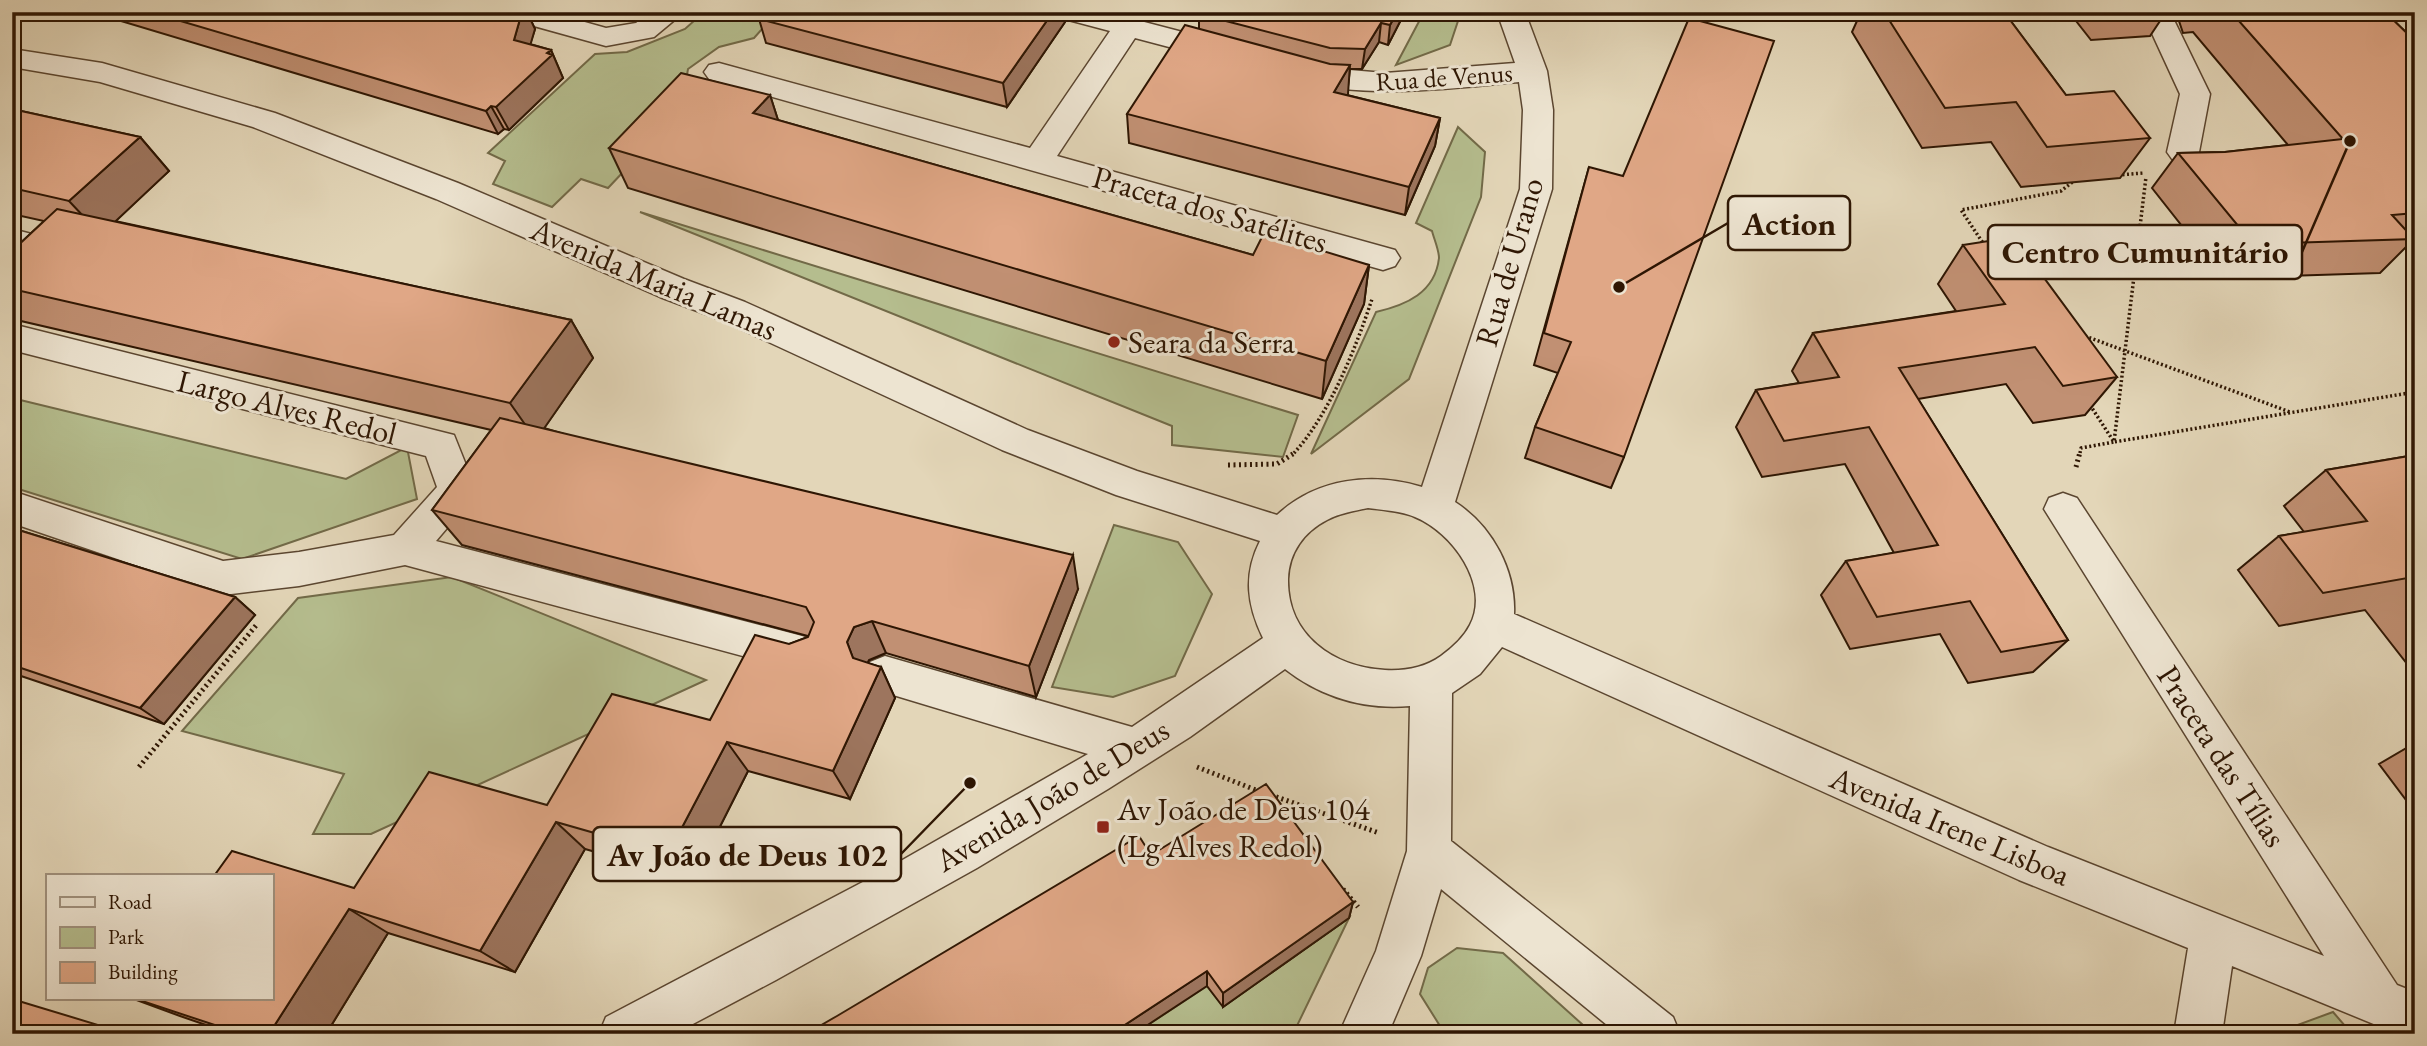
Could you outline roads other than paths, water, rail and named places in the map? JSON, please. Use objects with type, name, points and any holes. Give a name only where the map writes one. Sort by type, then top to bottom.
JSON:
[{"type":"street","points":[[515,12],[606,37],[644,31],[670,12]]},
{"type":"street","name":"Rua de Venus","points":[[1071,12],[1328,80],[1405,84],[1532,71]]},
{"type":"street","name":"Rua de Urano","points":[[1434,508],[1536,190],[1538,110],[1532,71],[1511,12]]},
{"type":"street","points":[[2159,12],[2158,16],[2195,94],[2183,152]]},
{"type":"street","points":[[1038,160],[1127,28]]},
{"type":"street","name":"Avenida Maria Lamas","points":[[12,58],[102,74],[264,120],[447,191],[672,288],[733,311],[1015,440],[1129,484],[1284,533]]},
{"type":"street","name":"Praceta dos Satélites","points":[[719,72],[1383,258]]},
{"type":"street","points":[[12,241],[51,250],[12,308]]},
{"type":"street","name":"Largo Alves Redol","points":[[12,337],[441,446],[457,490],[405,549]]},
{"type":"street","points":[[1368,493],[1402,497],[1434,508],[1461,526],[1485,558],[1495,591],[1491,623],[1479,648],[1458,668],[1431,682],[1393,690],[1354,685],[1318,669],[1289,644],[1272,617],[1266,587],[1270,558],[1284,533],[1307,512],[1336,499],[1368,493]]},
{"type":"street","points":[[12,508],[223,578],[299,569],[405,549],[807,655]]},
{"type":"street","name":"Praceta das Tílias","points":[[2063,509],[2398,1010]]},
{"type":"street","name":"Avenida Irene Lisboa","points":[[1491,623],[2035,864],[2398,1010]]},
{"type":"street","name":"Avenida João de Deus","points":[[623,1034],[763,962],[1061,794],[1148,740],[1289,644]]},
{"type":"street","points":[[885,675],[1148,740]]},
{"type":"street","points":[[1363,1034],[1398,956],[1429,851],[1431,682]]},
{"type":"street","points":[[1429,851],[1656,1034]]},
{"type":"street","points":[[2198,1034],[2213,935]]},
{"type":"place","name":"Centro Cumunitário","points":[[2350,141]]},
{"type":"place","name":"Action","points":[[1619,287]]},
{"type":"place","name":"Seara da Serra","points":[[1114,342]]},
{"type":"place","name":"Av João de Deus 102","points":[[970,783]]},
{"type":"place","name":"Av João de Deus 104 (Lg Alves Redol)","points":[[1103,827]]}]
